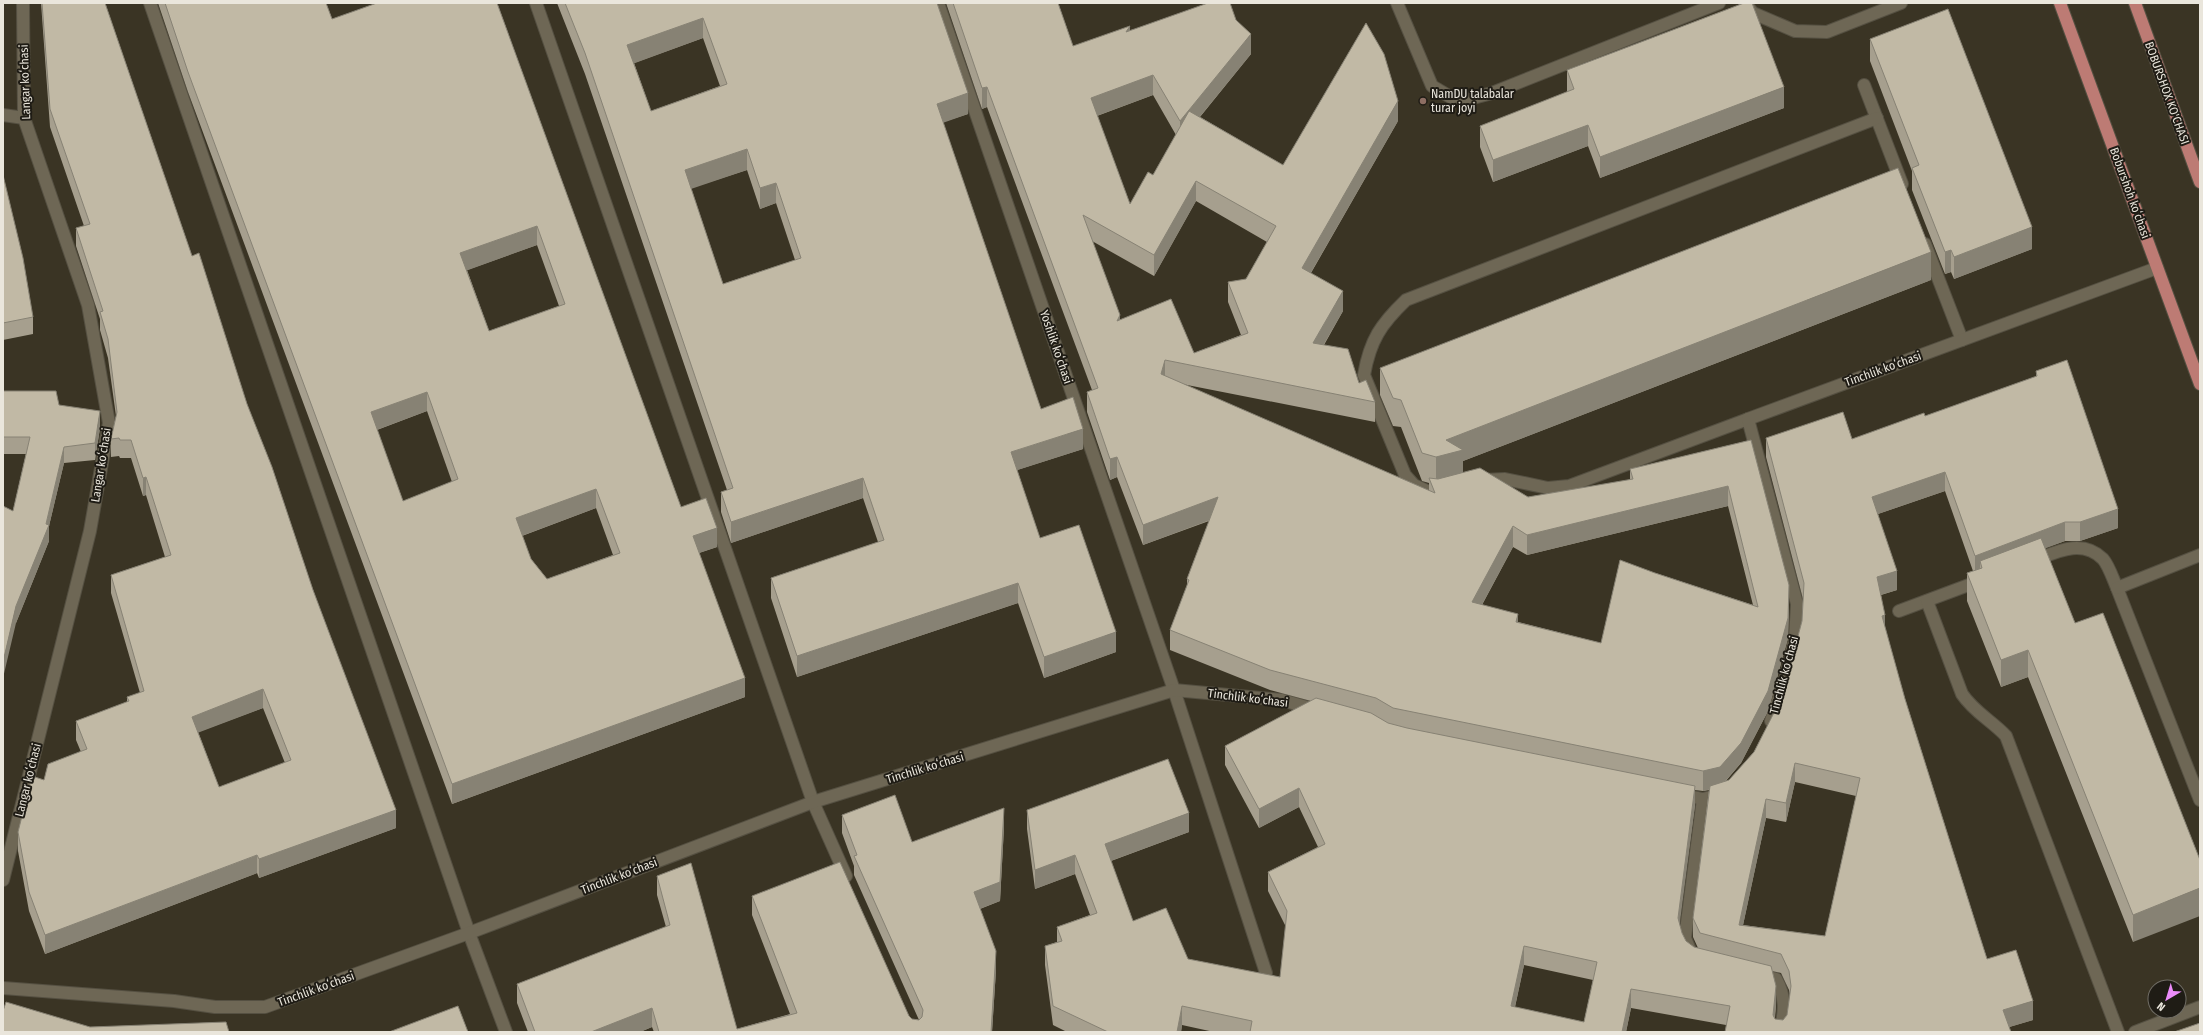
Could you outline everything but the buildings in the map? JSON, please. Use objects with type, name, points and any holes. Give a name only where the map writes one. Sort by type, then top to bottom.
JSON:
[{"type":"main road","name":"Boburshoh koʻchasi","points":[[2060,3],[2200,384]]},
{"type":"main road","name":"BOBURSHOX KO'CHASI","points":[[2135,3],[2200,182]]},
{"type":"street","name":"Langar koʻchasi","points":[[3,880],[90,531],[109,423],[88,305],[24,118],[23,3]]},
{"type":"street","points":[[150,3],[469,933],[506,1032]]},
{"type":"street","points":[[536,3],[813,802],[851,888]]},
{"type":"street","name":"Yoshlik koʻchasi","points":[[938,3],[1174,690],[1266,973]]},
{"type":"street","points":[[1397,3],[1432,86],[1452,98],[1473,98],[1492,93],[1719,3]]},
{"type":"street","points":[[1745,3],[1753,13],[1796,31],[1827,32],[1900,3]]},
{"type":"street","points":[[1864,85],[1905,192]]},
{"type":"street","points":[[3,115],[24,118]]},
{"type":"street","points":[[1436,492],[1423,490],[1414,485],[1405,475],[1364,375],[1374,337],[1385,320],[1406,300],[1877,118]]},
{"type":"street","points":[[1920,229],[1962,340]]},
{"type":"street","name":"Tinchlik koʻchasi","points":[[1764,734],[1775,714],[1786,676],[1795,639],[1797,604],[1748,420],[2157,268]]},
{"type":"street","points":[[1472,483],[1486,479],[1505,479],[1548,488],[1569,486],[1748,420]]},
{"type":"street","points":[[2023,565],[2068,548],[2084,549],[2104,560],[2196,778],[2200,800]]},
{"type":"street","points":[[2117,588],[2200,555]]},
{"type":"street","points":[[1899,612],[1994,576]]},
{"type":"street","points":[[1927,601],[1962,694],[1970,706],[1993,722],[2006,736],[2118,1032]]},
{"type":"street","name":"Tinchlik koʻchasi","points":[[3,988],[174,1001],[215,1007],[265,1007],[469,933],[813,802],[1174,690],[1282,700],[1328,713]]},
{"type":"street","points":[[1666,791],[1703,799],[1724,794],[1733,783]]},
{"type":"street","points":[[1703,799],[1685,938],[1693,956],[1703,962]]},
{"type":"street","points":[[1746,970],[1776,979],[1783,991],[1785,1012],[1780,1032]]},
{"type":"street","points":[[2135,1032],[2200,1007]]},
{"type":"place","name":"NamDU talabalar turar joyi","points":[[1423,101]]}]
